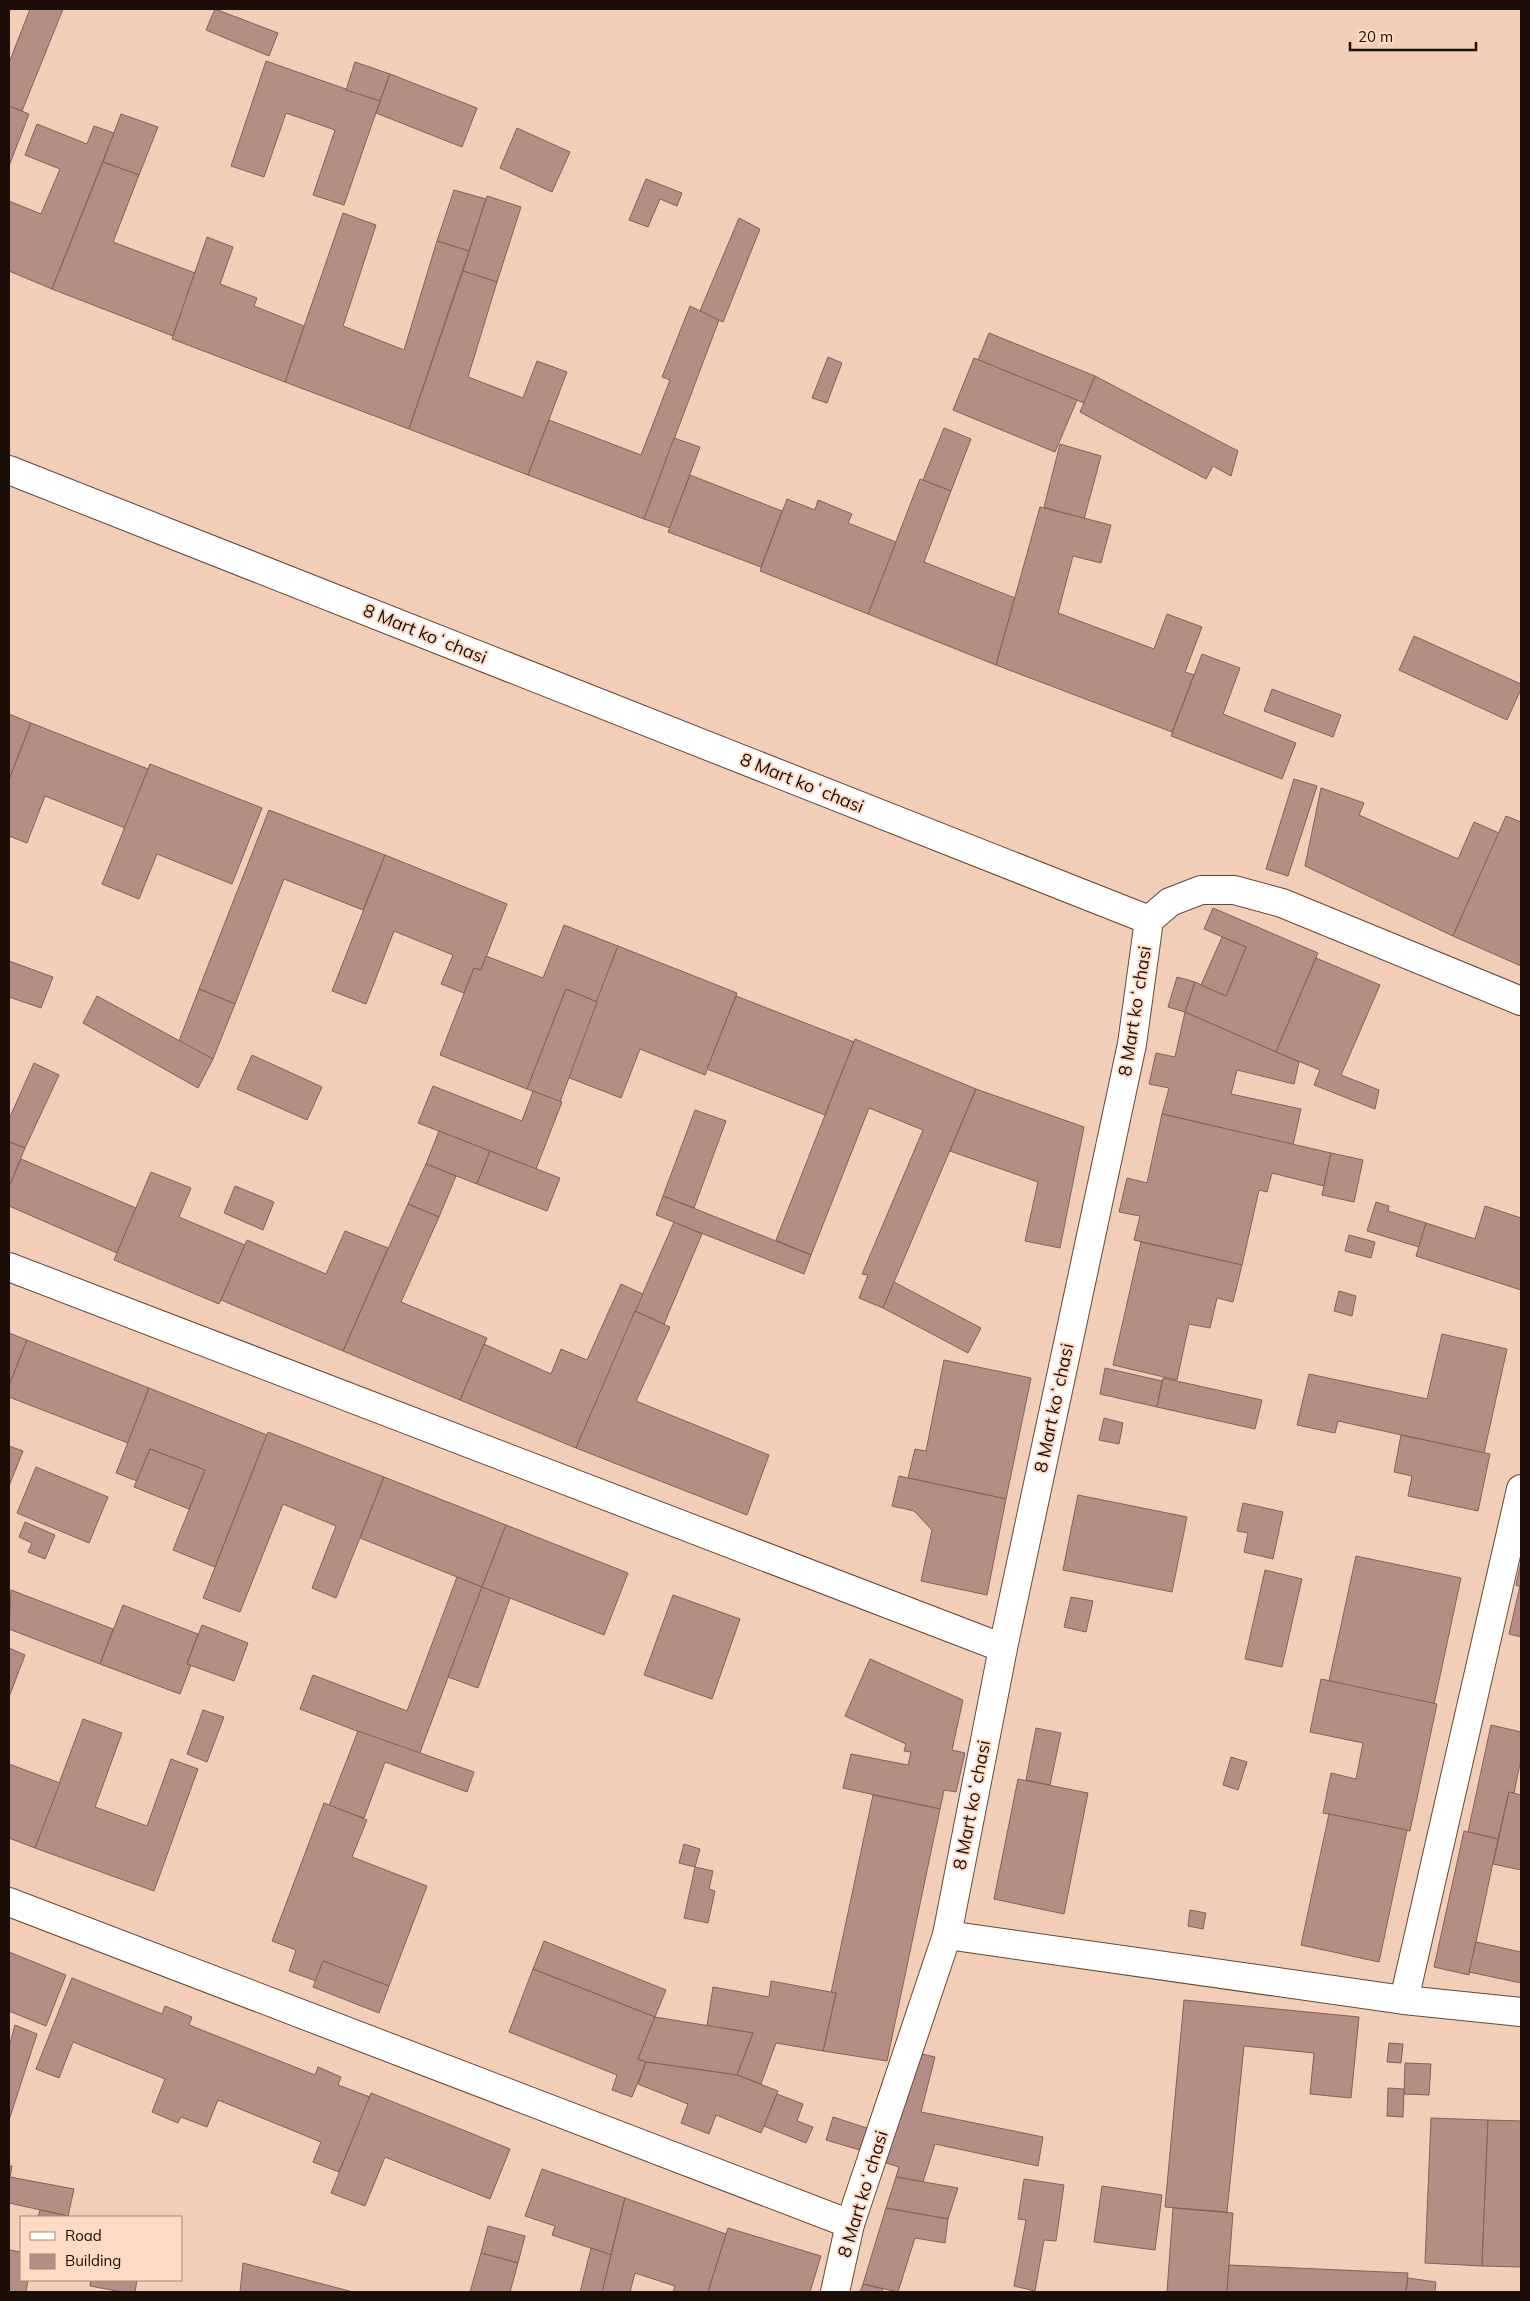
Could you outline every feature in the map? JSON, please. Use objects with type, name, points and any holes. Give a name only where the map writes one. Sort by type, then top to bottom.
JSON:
[{"type":"street","name":"8 Mart koʻchasi","points":[[9,470],[1149,920],[1132,1044],[1003,1648],[947,1935],[850,2224],[835,2292]]},
{"type":"street","points":[[1149,920],[1170,902],[1201,890],[1234,890],[1282,903],[1521,1000]]},
{"type":"street","points":[[9,1267],[1003,1648]]},
{"type":"street","points":[[1404,2000],[1521,1489]]},
{"type":"street","points":[[9,1902],[850,2224]]},
{"type":"street","points":[[947,1935],[1404,2000],[1521,2012]]},
{"type":"building","points":[[30,9],[63,9],[22,111],[9,106],[9,63]]},
{"type":"building","points":[[215,9],[278,33],[269,56],[206,30]]},
{"type":"building","points":[[266,61],[380,101],[344,205],[313,195],[335,130],[286,113],[264,177],[231,166]]},
{"type":"building","points":[[355,62],[390,74],[380,101],[346,90]]},
{"type":"building","points":[[390,74],[477,108],[462,147],[376,113]]},
{"type":"building","points":[[9,106],[29,114],[9,166]]},
{"type":"building","points":[[121,114],[158,127],[139,175],[103,162]]},
{"type":"building","points":[[37,124],[87,144],[94,126],[114,133],[52,289],[9,271],[9,201],[41,214],[60,169],[25,155]]},
{"type":"building","points":[[517,128],[570,152],[552,192],[500,168]]},
{"type":"building","points":[[103,162],[139,175],[113,242],[195,273],[173,336],[52,289]]},
{"type":"building","points":[[646,179],[682,193],[677,206],[660,199],[648,227],[629,220]]},
{"type":"building","points":[[454,190],[486,199],[469,251],[437,241]]},
{"type":"building","points":[[487,196],[521,207],[497,282],[463,271]]},
{"type":"building","points":[[343,213],[376,225],[343,326],[404,350],[437,241],[469,251],[409,429],[285,382]]},
{"type":"building","points":[[739,218],[760,229],[723,322],[700,311]]},
{"type":"building","points":[[207,237],[233,247],[220,284],[257,298],[254,306],[304,326],[285,382],[172,339]]},
{"type":"building","points":[[463,271],[497,282],[468,377],[523,398],[537,361],[567,372],[528,475],[409,429]]},
{"type":"building","points":[[690,306],[719,320],[644,519],[528,475],[549,420],[641,455],[670,380],[662,377]]},
{"type":"building","points":[[989,333],[1095,376],[1084,403],[978,360]]},
{"type":"building","points":[[828,357],[842,363],[827,403],[812,398]]},
{"type":"building","points":[[974,358],[1077,400],[1055,452],[953,410]]},
{"type":"building","points":[[1095,376],[1238,451],[1231,476],[1213,466],[1206,479],[1080,412]]},
{"type":"building","points":[[944,428],[971,439],[951,491],[923,480]]},
{"type":"building","points":[[674,438],[700,447],[670,528],[644,519]]},
{"type":"building","points":[[1060,444],[1101,456],[1084,519],[1044,507]]},
{"type":"building","points":[[690,475],[782,511],[761,567],[668,532]]},
{"type":"building","points":[[920,479],[951,491],[924,562],[1015,598],[996,665],[868,614]]},
{"type":"building","points":[[787,499],[815,510],[818,500],[852,514],[848,523],[896,542],[868,614],[760,571]]},
{"type":"building","points":[[1040,507],[1111,525],[1101,563],[1073,556],[1058,613],[1154,649],[1167,614],[1202,627],[1185,672],[1194,675],[1172,732],[996,665]]},
{"type":"building","points":[[1414,636],[1521,684],[1521,689],[1507,720],[1399,670]]},
{"type":"building","points":[[1202,654],[1240,668],[1223,714],[1296,743],[1282,779],[1171,736]]},
{"type":"building","points":[[1272,689],[1341,715],[1333,737],[1264,711]]},
{"type":"building","points":[[9,714],[31,723],[9,780]]},
{"type":"building","points":[[31,723],[148,769],[125,828],[45,796],[27,843],[9,836],[9,780]]},
{"type":"building","points":[[150,764],[262,808],[232,884],[157,854],[139,899],[102,884]]},
{"type":"building","points":[[1294,779],[1317,786],[1288,876],[1266,869]]},
{"type":"building","points":[[1321,788],[1364,803],[1359,815],[1458,859],[1474,822],[1499,833],[1453,936],[1305,866]]},
{"type":"building","points":[[269,810],[385,855],[363,910],[284,879],[235,1004],[199,989]]},
{"type":"building","points":[[1506,816],[1521,822],[1521,966],[1453,936]]},
{"type":"building","points":[[385,855],[507,904],[481,970],[474,968],[464,993],[441,984],[453,955],[394,931],[366,1004],[332,991]]},
{"type":"building","points":[[1213,908],[1318,953],[1276,1052],[1185,1012],[1195,982],[1226,996],[1246,947],[1204,929]]},
{"type":"building","points":[[564,925],[618,946],[597,1002],[566,989],[527,1089],[440,1055],[474,968],[481,970],[486,956],[543,978]]},
{"type":"building","points":[[1222,937],[1246,947],[1226,996],[1201,985]]},
{"type":"building","points":[[618,946],[737,993],[705,1075],[640,1049],[621,1098],[567,1077]]},
{"type":"building","points":[[1316,958],[1380,985],[1341,1075],[1379,1090],[1375,1109],[1314,1085],[1320,1070],[1276,1052]]},
{"type":"building","points":[[9,961],[53,977],[41,1008],[9,997]]},
{"type":"building","points":[[1177,977],[1195,982],[1185,1012],[1168,1007]]},
{"type":"building","points":[[199,989],[235,1004],[213,1059],[179,1041]]},
{"type":"building","points":[[566,989],[597,1002],[560,1102],[527,1089]]},
{"type":"building","points":[[97,996],[213,1059],[198,1088],[83,1023]]},
{"type":"building","points":[[736,996],[854,1042],[825,1115],[707,1069]]},
{"type":"building","points":[[1185,1012],[1299,1062],[1294,1084],[1237,1070],[1231,1094],[1301,1109],[1293,1145],[1162,1114],[1169,1088],[1149,1084],[1156,1053],[1175,1057]]},
{"type":"building","points":[[855,1039],[976,1089],[883,1308],[859,1298],[868,1275],[862,1274],[923,1130],[869,1108],[811,1255],[776,1240]]},
{"type":"building","points":[[252,1055],[322,1087],[307,1120],[237,1089]]},
{"type":"building","points":[[34,1063],[59,1075],[25,1148],[9,1142],[9,1119]]},
{"type":"building","points":[[433,1086],[522,1121],[533,1091],[562,1102],[536,1169],[418,1123]]},
{"type":"building","points":[[976,1089],[1084,1127],[1060,1248],[1025,1241],[1038,1182],[950,1151]]},
{"type":"building","points":[[695,1110],[726,1121],[694,1208],[663,1196]]},
{"type":"building","points":[[1162,1114],[1331,1153],[1324,1186],[1272,1173],[1267,1192],[1259,1190],[1242,1265],[1134,1240],[1140,1216],[1119,1212],[1127,1178],[1147,1183]]},
{"type":"building","points":[[439,1131],[490,1151],[477,1184],[426,1164]]},
{"type":"building","points":[[9,1142],[25,1148],[9,1187]]},
{"type":"building","points":[[490,1151],[560,1178],[547,1211],[477,1184]]},
{"type":"building","points":[[1331,1153],[1363,1160],[1354,1202],[1322,1195]]},
{"type":"building","points":[[21,1159],[136,1208],[117,1253],[9,1206],[9,1187]]},
{"type":"building","points":[[426,1164],[456,1176],[439,1217],[408,1204]]},
{"type":"building","points":[[151,1172],[191,1188],[179,1217],[245,1245],[219,1304],[114,1260]]},
{"type":"building","points":[[235,1186],[274,1202],[263,1230],[224,1213]]},
{"type":"building","points":[[663,1196],[811,1255],[804,1274],[656,1215]]},
{"type":"building","points":[[1376,1202],[1389,1206],[1388,1211],[1426,1223],[1419,1247],[1367,1231]]},
{"type":"building","points":[[408,1204],[439,1217],[401,1302],[487,1338],[460,1400],[343,1351]]},
{"type":"building","points":[[1485,1206],[1521,1218],[1521,1290],[1416,1256],[1426,1223],[1475,1239]]},
{"type":"building","points":[[674,1222],[702,1234],[664,1324],[635,1311]]},
{"type":"building","points":[[345,1231],[388,1248],[343,1351],[221,1300],[247,1240],[326,1274]]},
{"type":"building","points":[[1349,1235],[1375,1242],[1371,1258],[1345,1251]]},
{"type":"building","points":[[1141,1242],[1242,1265],[1233,1302],[1217,1298],[1210,1328],[1189,1324],[1177,1380],[1113,1365]]},
{"type":"building","points":[[894,1282],[981,1328],[968,1353],[883,1308]]},
{"type":"building","points":[[621,1284],[643,1294],[576,1448],[460,1400],[484,1344],[551,1374],[561,1349],[587,1360]]},
{"type":"building","points":[[1339,1291],[1356,1296],[1352,1316],[1334,1311]]},
{"type":"building","points":[[635,1311],[670,1327],[636,1401],[769,1455],[747,1515],[576,1448]]},
{"type":"building","points":[[9,1333],[27,1340],[9,1386]]},
{"type":"building","points":[[1442,1334],[1507,1349],[1484,1453],[1338,1421],[1335,1433],[1297,1425],[1309,1374],[1427,1399]]},
{"type":"building","points":[[27,1340],[149,1388],[128,1443],[9,1397],[9,1386]]},
{"type":"building","points":[[944,1360],[1031,1378],[1006,1499],[908,1478],[915,1449],[926,1451]]},
{"type":"building","points":[[1105,1368],[1162,1381],[1157,1407],[1100,1394]]},
{"type":"building","points":[[1163,1378],[1262,1400],[1255,1429],[1157,1407]]},
{"type":"building","points":[[149,1388],[267,1435],[215,1567],[173,1550],[205,1470],[150,1449],[137,1481],[116,1473]]},
{"type":"building","points":[[1104,1418],[1123,1423],[1119,1444],[1099,1440]]},
{"type":"building","points":[[268,1432],[384,1477],[336,1598],[312,1588],[336,1526],[283,1504],[240,1612],[203,1598]]},
{"type":"building","points":[[1401,1435],[1490,1454],[1478,1511],[1408,1496],[1412,1476],[1394,1472]]},
{"type":"building","points":[[9,1446],[23,1451],[9,1486]]},
{"type":"building","points":[[150,1449],[205,1470],[189,1509],[134,1487]]},
{"type":"building","points":[[36,1467],[108,1497],[89,1543],[17,1513]]},
{"type":"building","points":[[899,1476],[1006,1499],[987,1595],[921,1581],[932,1530],[914,1511],[892,1506]]},
{"type":"building","points":[[384,1477],[506,1525],[482,1587],[360,1538]]},
{"type":"building","points":[[1078,1495],[1187,1517],[1172,1592],[1063,1570]]},
{"type":"building","points":[[1243,1503],[1283,1512],[1273,1559],[1244,1552],[1248,1533],[1237,1531]]},
{"type":"building","points":[[25,1522],[55,1535],[45,1559],[28,1552],[32,1543],[19,1537]]},
{"type":"building","points":[[506,1525],[628,1573],[604,1635],[482,1587]]},
{"type":"building","points":[[1356,1556],[1461,1578],[1434,1704],[1329,1681]]},
{"type":"building","points":[[1521,1562],[1521,1587],[1516,1585]]},
{"type":"building","points":[[1265,1570],[1302,1579],[1282,1667],[1245,1659]]},
{"type":"building","points":[[457,1577],[482,1587],[419,1755],[300,1709],[313,1675],[407,1711]]},
{"type":"building","points":[[482,1587],[510,1598],[478,1688],[448,1677]]},
{"type":"building","points":[[1521,1587],[1521,1637],[1509,1634]]},
{"type":"building","points":[[11,1590],[113,1629],[100,1664],[9,1629]]},
{"type":"building","points":[[673,1595],[740,1619],[712,1699],[644,1675]]},
{"type":"building","points":[[1071,1597],[1093,1601],[1086,1632],[1064,1627]]},
{"type":"building","points":[[123,1605],[198,1634],[187,1664],[191,1665],[180,1694],[100,1664]]},
{"type":"building","points":[[202,1625],[248,1643],[234,1681],[187,1664]]},
{"type":"building","points":[[9,1648],[25,1655],[9,1697]]},
{"type":"building","points":[[870,1659],[963,1700],[952,1750],[965,1753],[956,1792],[944,1790],[940,1809],[843,1788],[851,1754],[908,1765],[911,1752],[904,1751],[906,1744],[845,1716]]},
{"type":"building","points":[[1321,1679],[1437,1704],[1410,1831],[1323,1813],[1331,1773],[1356,1779],[1363,1743],[1310,1732]]},
{"type":"building","points":[[203,1710],[224,1717],[207,1762],[187,1754]]},
{"type":"building","points":[[83,1719],[122,1733],[95,1807],[147,1826],[171,1759],[198,1769],[154,1891],[35,1848]]},
{"type":"building","points":[[1491,1725],[1521,1732],[1521,1759],[1514,1793],[1509,1792],[1498,1839],[1468,1832]]},
{"type":"building","points":[[1036,1728],[1061,1733],[1050,1785],[1026,1780]]},
{"type":"building","points":[[358,1731],[474,1772],[467,1792],[385,1762],[364,1818],[329,1806]]},
{"type":"building","points":[[1231,1757],[1247,1762],[1238,1790],[1223,1785]]},
{"type":"building","points":[[9,1764],[60,1783],[35,1848],[9,1838]]},
{"type":"building","points":[[1018,1779],[1088,1793],[1064,1914],[994,1899]]},
{"type":"building","points":[[1509,1792],[1521,1795],[1521,1870],[1493,1864]]},
{"type":"building","points":[[873,1795],[940,1809],[887,2061],[823,2051],[836,1993],[831,1993]]},
{"type":"building","points":[[324,1803],[367,1820],[352,1857],[427,1886],[389,1986],[323,1961],[316,1981],[289,1971],[296,1950],[272,1941]]},
{"type":"building","points":[[1329,1814],[1407,1830],[1379,1962],[1301,1945]]},
{"type":"building","points":[[1464,1831],[1498,1839],[1469,1975],[1434,1967]]},
{"type":"building","points":[[684,1844],[700,1849],[695,1867],[679,1863]]},
{"type":"building","points":[[695,1867],[713,1871],[709,1889],[715,1891],[708,1923],[684,1918]]},
{"type":"building","points":[[1190,1910],[1206,1913],[1203,1929],[1188,1926]]},
{"type":"building","points":[[544,1941],[666,1990],[655,2017],[533,1969]]},
{"type":"building","points":[[1476,1942],[1521,1952],[1521,1983],[1469,1972]]},
{"type":"building","points":[[9,1952],[66,1975],[46,2026],[9,2011]]},
{"type":"building","points":[[323,1961],[389,1986],[379,2013],[313,1987]]},
{"type":"building","points":[[533,1969],[655,2017],[638,2059],[646,2062],[632,2097],[612,2090],[617,2075],[509,2032]]},
{"type":"building","points":[[72,1978],[162,2014],[165,2006],[192,2017],[189,2025],[315,2075],[318,2067],[341,2077],[338,2085],[370,2097],[339,2172],[313,2162],[321,2142],[218,2100],[207,2127],[181,2117],[178,2123],[152,2112],[165,2079],[73,2042],[59,2078],[36,2069]]},
{"type":"building","points":[[771,1981],[836,1993],[823,2051],[776,2043],[761,2084],[737,2075],[753,2033],[707,2026],[713,1987],[769,1997]]},
{"type":"building","points":[[1184,2000],[1359,2017],[1351,2098],[1310,2094],[1314,2053],[1244,2046],[1227,2212],[1165,2207]]},
{"type":"building","points":[[655,2017],[753,2033],[737,2075],[646,2062],[638,2059]]},
{"type":"building","points":[[15,2025],[37,2034],[9,2120],[9,2047]]},
{"type":"building","points":[[1389,2043],[1403,2044],[1401,2063],[1387,2062]]},
{"type":"building","points":[[914,2052],[935,2057],[921,2112],[1043,2137],[1038,2166],[935,2144],[923,2182],[896,2177],[899,2167],[886,2163]]},
{"type":"building","points":[[646,2062],[737,2075],[778,2091],[761,2133],[716,2115],[709,2134],[681,2123],[688,2104],[638,2084]]},
{"type":"building","points":[[1405,2063],[1431,2064],[1429,2095],[1404,2094]]},
{"type":"building","points":[[1388,2088],[1404,2089],[1403,2117],[1387,2116]]},
{"type":"building","points":[[371,2093],[510,2149],[490,2199],[385,2157],[365,2206],[331,2193]]},
{"type":"building","points":[[777,2094],[803,2104],[797,2121],[813,2127],[806,2143],[764,2126]]},
{"type":"building","points":[[833,2117],[870,2129],[863,2151],[826,2140]]},
{"type":"building","points":[[1431,2118],[1488,2120],[1482,2266],[1425,2263]]},
{"type":"building","points":[[1488,2120],[1521,2121],[1521,2267],[1482,2266]]},
{"type":"building","points":[[9,2166],[12,2166],[10,2177],[74,2189],[68,2216],[9,2203]]},
{"type":"building","points":[[542,2169],[625,2198],[611,2255],[552,2235],[555,2226],[525,2216]]},
{"type":"building","points":[[896,2177],[958,2188],[948,2219],[886,2208]]},
{"type":"building","points":[[1024,2179],[1064,2185],[1056,2241],[1044,2240],[1035,2291],[1014,2286],[1026,2220],[1018,2219]]},
{"type":"building","points":[[1102,2186],[1162,2195],[1155,2250],[1094,2242]]},
{"type":"building","points":[[625,2198],[726,2234],[708,2292],[673,2292],[675,2286],[635,2273],[630,2292],[602,2292]]},
{"type":"building","points":[[886,2208],[948,2219],[945,2243],[915,2238],[898,2292],[863,2284]]},
{"type":"building","points":[[1173,2208],[1233,2213],[1227,2292],[1167,2292]]},
{"type":"building","points":[[40,2210],[68,2216],[38,2216]]},
{"type":"building","points":[[488,2226],[525,2236],[518,2263],[481,2253]]},
{"type":"building","points":[[728,2228],[821,2256],[810,2292],[708,2292]]},
{"type":"building","points":[[591,2248],[611,2255],[602,2292],[580,2292]]},
{"type":"building","points":[[9,2250],[20,2252],[20,2281],[28,2281],[26,2292],[9,2292]]},
{"type":"building","points":[[481,2253],[518,2263],[510,2292],[470,2292]]},
{"type":"building","points":[[243,2263],[353,2292],[240,2292]]},
{"type":"building","points":[[1229,2265],[1408,2273],[1406,2292],[1227,2292]]},
{"type":"building","points":[[1408,2278],[1436,2282],[1435,2292],[1406,2292]]},
{"type":"building","points":[[91,2281],[137,2281],[135,2292],[122,2292],[90,2286]]},
{"type":"building","points":[[863,2284],[883,2289],[882,2292],[860,2292]]}]
